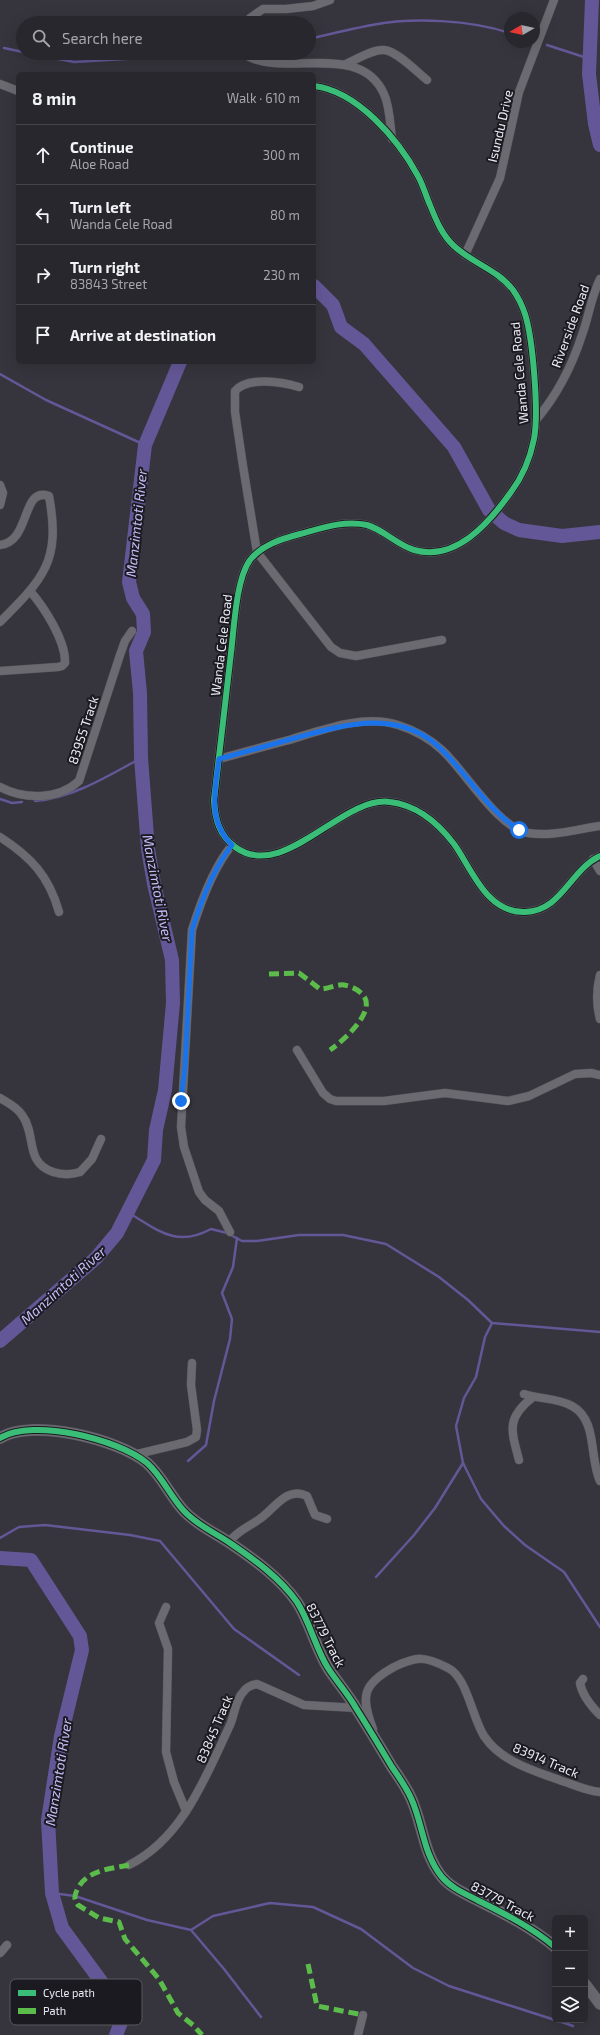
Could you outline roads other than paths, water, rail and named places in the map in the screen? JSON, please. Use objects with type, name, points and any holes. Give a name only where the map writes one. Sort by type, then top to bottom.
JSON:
[{"type":"street","points":[[253,16],[263,9],[286,9],[313,6],[330,0]]},
{"type":"street","name":"Isundu Drive","points":[[465,255],[500,178],[519,92],[554,0]]},
{"type":"street","points":[[346,64],[375,51],[384,50],[402,60],[427,80]]},
{"type":"street","points":[[258,60],[269,64],[346,64],[356,68],[369,76],[383,92],[392,139]]},
{"type":"street","points":[[0,84],[16,90]]},
{"type":"street","name":"Wanda Cele Road","points":[[316,86],[327,88],[344,95],[361,107],[392,139],[409,161],[419,178],[440,229],[452,245],[499,277],[512,289],[526,315],[536,420],[530,459],[511,493],[480,528],[463,543],[449,549],[434,551],[415,550],[366,525],[340,524],[290,536],[271,543],[257,552],[248,563],[238,596],[214,800],[215,814],[220,831],[232,845],[240,850],[256,854],[272,854],[289,850],[356,809],[373,802],[389,801],[412,808],[424,814],[454,844],[477,883],[493,900],[511,910],[524,912],[541,910],[555,900],[588,863],[597,858]]},
{"type":"street","name":"Riverside Road","points":[[536,420],[554,396],[571,364],[583,334],[592,296],[600,279]]},
{"type":"street","points":[[299,387],[284,383],[265,382],[244,384],[236,391],[235,412],[257,552],[331,647],[340,653],[356,656],[442,640]]},
{"type":"street","points":[[0,485],[3,493],[0,505]]},
{"type":"street","points":[[0,545],[7,544],[17,536],[29,505],[35,498],[39,495],[49,496],[53,515],[50,556],[42,576],[30,591],[0,622]]},
{"type":"street","points":[[0,671],[58,667],[65,663],[60,642],[51,621],[30,591]]},
{"type":"street","name":"83955 Track","points":[[0,787],[15,793],[52,796],[71,788],[79,780],[120,655],[125,641],[132,631]]},
{"type":"street","points":[[219,759],[339,726],[375,722],[397,725],[426,738],[443,750],[500,816],[519,830],[528,833],[546,834],[600,826]]},
{"type":"street","points":[[0,837],[23,853],[38,869],[53,892],[59,912]]},
{"type":"street","points":[[230,1232],[220,1211],[205,1200],[199,1192],[184,1147],[181,1127],[192,930],[196,914],[216,871],[232,845]]},
{"type":"street","points":[[597,858],[600,871]]},
{"type":"street","points":[[600,975],[596,992],[597,1008],[600,1020]]},
{"type":"street","points":[[297,1050],[323,1093],[330,1099],[336,1101],[384,1101],[445,1093],[508,1101],[529,1096],[575,1074],[591,1073],[600,1075]]},
{"type":"street","points":[[591,1073],[600,1068]]},
{"type":"street","points":[[0,1098],[22,1115],[29,1131],[36,1161],[40,1166],[48,1170],[65,1174],[80,1172],[92,1159],[101,1139]]},
{"type":"street","points":[[133,1455],[187,1442],[196,1437],[197,1430],[191,1386],[192,1363]]},
{"type":"street","points":[[524,1394],[564,1403],[572,1406],[580,1413],[591,1437],[592,1455],[600,1481]]},
{"type":"street","points":[[519,1460],[513,1435],[513,1418],[533,1396]]},
{"type":"street","name":"83779 Track","points":[[0,1438],[18,1431],[86,1435],[103,1440],[133,1455],[146,1462],[155,1471],[183,1510],[194,1521],[201,1527],[229,1542],[276,1578],[288,1590],[306,1619],[314,1640],[329,1669],[357,1708],[411,1797],[431,1861],[443,1879],[459,1891],[533,1930],[552,1945]]},
{"type":"street","points":[[229,1542],[236,1533],[256,1521],[281,1499],[291,1494],[302,1494],[307,1496],[315,1515],[327,1519]]},
{"type":"street","points":[[166,1607],[159,1623],[168,1649],[165,1736],[166,1752],[174,1782],[186,1811]]},
{"type":"street","name":"83914 Track","points":[[381,1748],[368,1712],[366,1698],[368,1690],[377,1677],[408,1660],[419,1658],[448,1668],[456,1673],[461,1680],[473,1714],[485,1737],[496,1750],[506,1757],[553,1778],[587,1790],[600,1792]]},
{"type":"street","points":[[583,1679],[580,1683],[582,1691],[589,1703],[600,1715]]},
{"type":"street","name":"83845 Track","points":[[129,1865],[145,1856],[165,1839],[186,1811],[203,1784],[244,1690],[257,1684],[304,1705],[357,1708]]},
{"type":"street","points":[[0,1953],[7,1945]]},
{"type":"street","points":[[587,1987],[600,2004]]},
{"type":"street","points":[[358,2035],[363,2015]]},
{"type":"waterway","name":"Manzimtoti River","points":[[592,0],[589,74],[595,124],[600,145]]},
{"type":"waterway","points":[[316,37],[372,25],[406,21],[442,21],[477,25],[504,32]]},
{"type":"waterway","points":[[547,45],[590,59]]},
{"type":"waterway","points":[[4,48],[16,51]]},
{"type":"waterway","points":[[64,60],[74,62],[108,60]]},
{"type":"waterway","name":"Manzimtoti River","points":[[316,288],[333,305],[341,327],[364,344],[454,447],[489,510],[504,523],[519,530],[562,536],[600,532]]},
{"type":"waterway","name":"Manzimtoti River","points":[[0,1341],[96,1258],[117,1233],[154,1160],[156,1130],[165,1090],[173,1003],[172,960],[154,884],[148,849],[141,758],[140,693],[136,651],[144,632],[143,614],[133,598],[129,582],[145,445],[179,364]]},
{"type":"waterway","points":[[0,374],[46,400],[145,445]]},
{"type":"waterway","points":[[35,801],[63,796],[77,791],[103,779],[141,758]]},
{"type":"waterway","points":[[0,799],[12,803],[22,802]]},
{"type":"waterway","points":[[129,1213],[158,1231],[177,1237],[188,1237],[211,1229],[227,1233],[242,1241],[257,1241],[299,1235],[343,1235],[386,1244],[439,1277],[468,1300],[492,1323],[600,1332]]},
{"type":"waterway","points":[[188,1461],[206,1445],[214,1401],[230,1339],[232,1319],[222,1293],[233,1267],[237,1238]]},
{"type":"waterway","points":[[492,1323],[485,1337],[476,1377],[464,1398],[456,1426],[463,1463],[481,1499],[504,1526],[525,1545],[564,1572],[600,1627]]},
{"type":"waterway","points":[[376,1577],[414,1535],[435,1508],[463,1463]]},
{"type":"waterway","points":[[0,1538],[19,1527],[45,1525],[130,1535],[160,1541],[234,1629],[299,1675]]},
{"type":"waterway","name":"Manzimtoti River","points":[[0,1558],[31,1560],[80,1636],[82,1650],[61,1736],[48,1820],[52,1893],[62,1928],[99,1979]]},
{"type":"waterway","points":[[52,1893],[75,1896],[147,1920],[191,1930],[213,1916],[270,1903],[313,1907],[361,1929],[413,1968],[449,1986],[552,2019]]},
{"type":"waterway","points":[[191,1930],[224,1969],[261,2017]]},
{"type":"waterway","points":[[564,2023],[573,2026]]},
{"type":"waterway","name":"Manzimtoti River","points":[[116,2035],[120,2025]]}]
